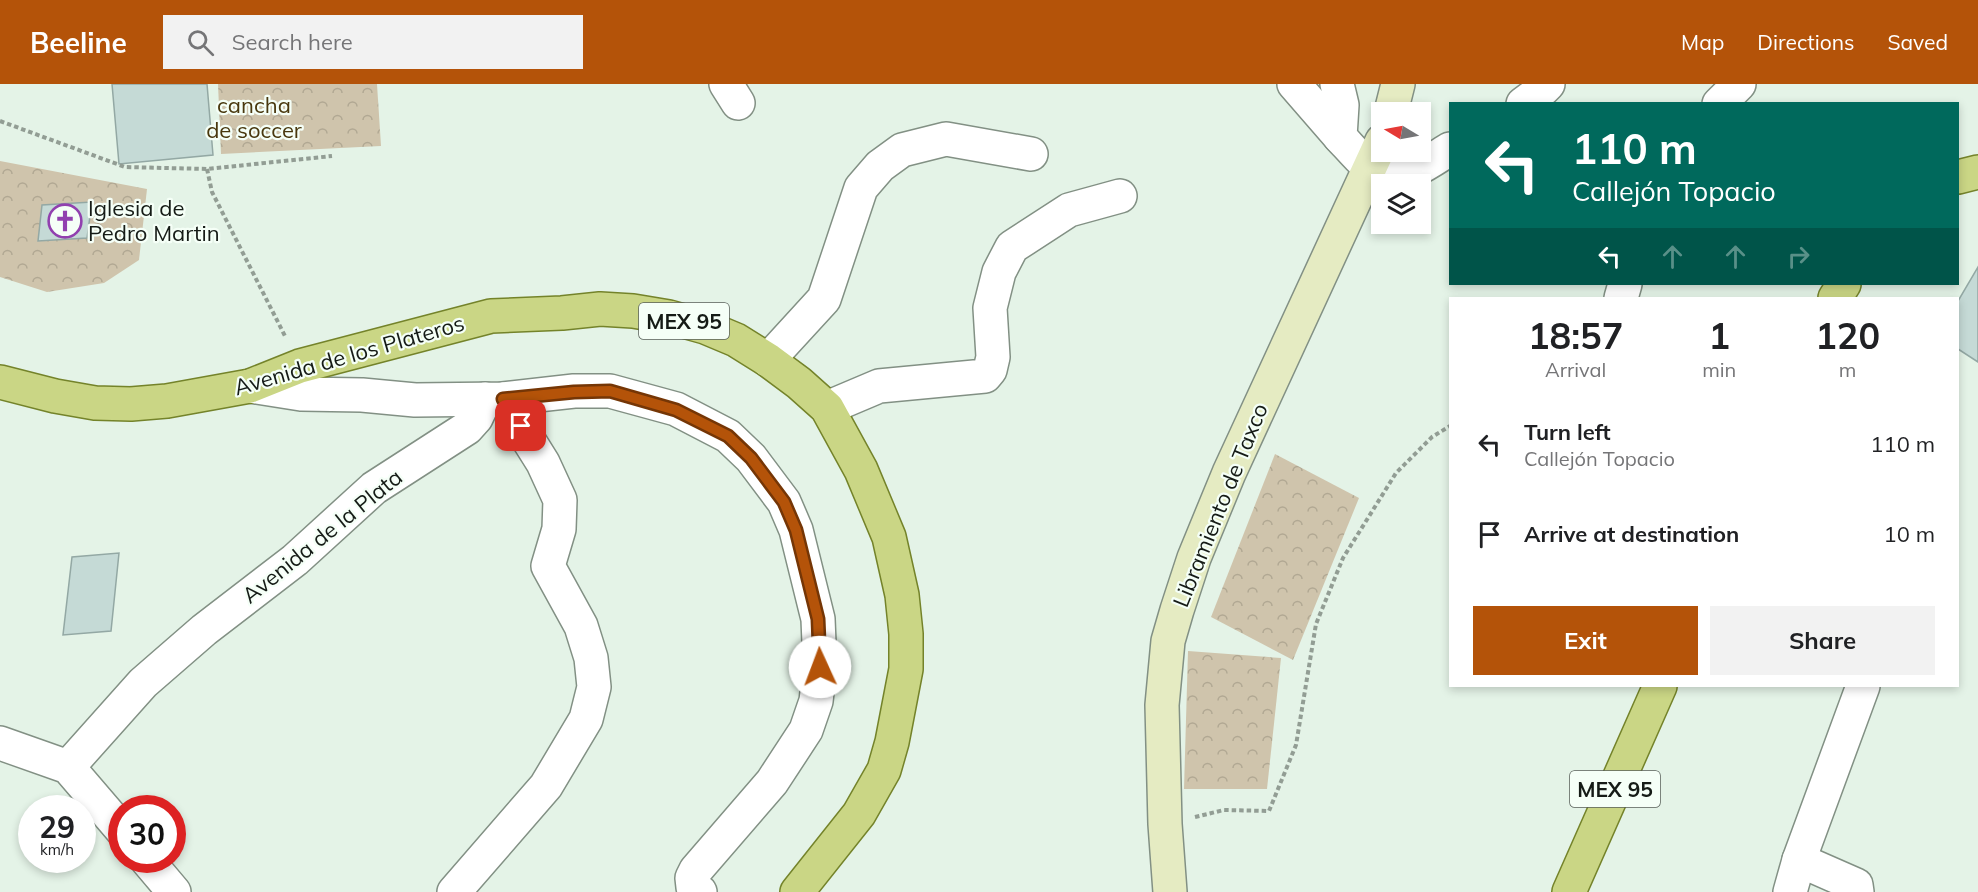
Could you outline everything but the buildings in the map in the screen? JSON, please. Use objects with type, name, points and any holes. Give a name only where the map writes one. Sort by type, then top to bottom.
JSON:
[{"type":"main road","points":[[1394,102],[1398,84]]},
{"type":"main road","name":"Libramiento de Taxco","points":[[1170,892],[1165,824],[1162,705],[1168,641],[1194,558],[1228,473],[1372,162]]},
{"type":"main road","points":[[1959,177],[1978,172]]},
{"type":"main road","name":"Avenida de los Plateros","points":[[0,382],[95,403],[131,404],[167,401],[250,386],[300,366],[491,316],[600,309],[642,312],[705,327],[736,340],[768,360],[827,408],[861,470],[889,537],[902,595],[906,634],[906,669],[884,771],[859,814],[797,892]]},
{"type":"main road","name":"MEX 95","points":[[1569,892],[1660,687]]},
{"type":"street","points":[[1294,84],[1340,137],[1371,152]]},
{"type":"street","points":[[1337,84],[1342,105],[1340,137]]},
{"type":"street","points":[[1526,102],[1548,84]]},
{"type":"street","points":[[1721,102],[1739,84]]},
{"type":"street","points":[[768,360],[824,299],[861,188],[880,166],[903,150],[946,139],[1031,154]]},
{"type":"street","points":[[1431,159],[1449,150]]},
{"type":"street","points":[[1379,162],[1385,177],[1397,177],[1425,162]]},
{"type":"street","points":[[827,408],[879,386],[985,376],[990,370],[993,357],[990,308],[999,272],[1012,247],[1069,210],[1120,196]]},
{"type":"street","points":[[250,386],[301,394],[363,395],[415,400],[494,399],[610,391],[676,410],[728,436],[751,458],[784,502],[796,530],[818,619],[820,667],[816,701],[806,730],[772,782],[696,870],[692,878],[693,887],[700,892]]},
{"type":"street","points":[[454,892],[546,786],[586,719],[594,687],[591,658],[581,626],[548,566],[560,529],[560,500],[543,463],[494,399]]},
{"type":"street","name":"Avenida de la Plata","points":[[68,767],[143,683],[204,630],[296,560],[374,488],[467,428],[494,399]]},
{"type":"street","points":[[1790,892],[1799,860],[1863,687]]},
{"type":"street","points":[[0,743],[68,767],[108,814]]},
{"type":"street","points":[[1799,860],[1856,885],[1857,892]]},
{"type":"street","points":[[158,873],[174,892]]},
{"type":"path","points":[[0,122],[125,167],[207,170],[332,156]]},
{"type":"path","points":[[207,170],[212,192],[300,366]]},
{"type":"path","points":[[1165,824],[1224,810],[1269,811],[1296,745],[1316,624],[1343,558],[1396,472],[1432,436],[1449,427]]},
{"type":"green space","name":"cancha de soccer","points":[[218,84],[377,84],[381,146],[221,154]]},
{"type":"green space","points":[[0,161],[147,189],[139,260],[104,283],[47,292],[0,277]]},
{"type":"green space","points":[[1275,454],[1359,498],[1293,660],[1211,617]]},
{"type":"green space","points":[[1188,651],[1281,658],[1267,789],[1184,789]]},
{"type":"place","name":"Iglesia de Pedro Martin","points":[[65,221]]},
{"type":"route","points":[[521,426],[503,399],[610,391],[676,410],[728,436],[751,458],[784,502],[796,530],[818,619],[820,667]]}]
